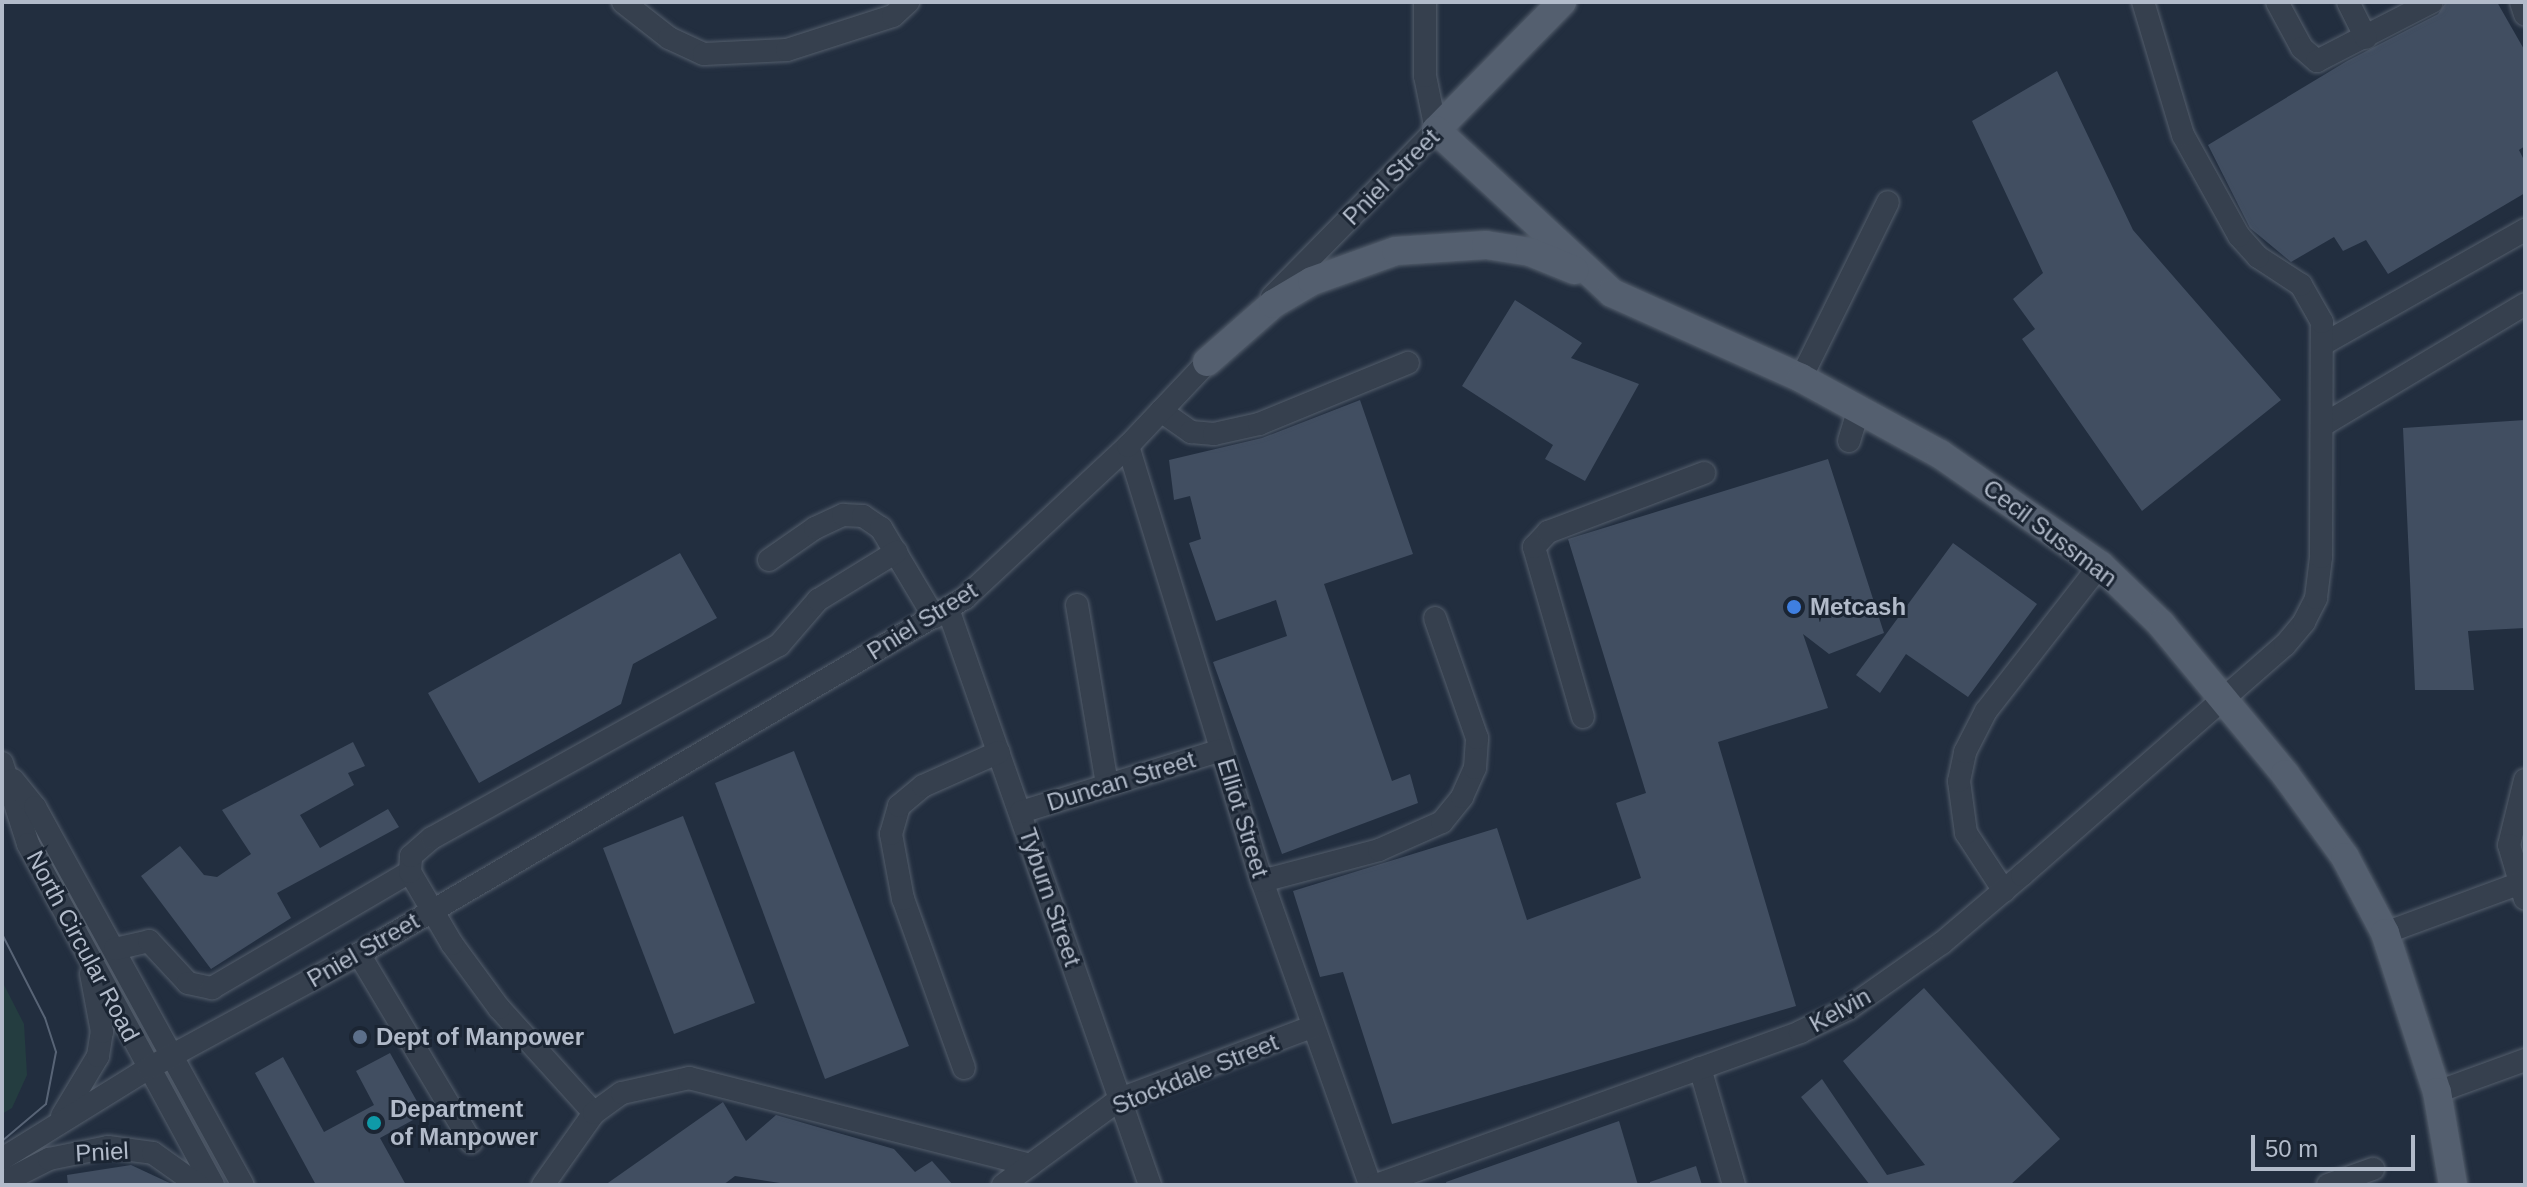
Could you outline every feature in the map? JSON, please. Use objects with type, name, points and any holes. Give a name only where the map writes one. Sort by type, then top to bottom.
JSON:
[{"type":"main road","name":"Pniel Street","points":[[1436,130],[1562,2]]},
{"type":"main road","name":"Cecil Sussman","points":[[1436,130],[1612,293],[1801,378],[1953,462],[2100,565],[2161,624],[2225,698],[2345,857],[2385,933],[2437,1092],[2453,1185]]},
{"type":"main road","points":[[1207,362],[1273,304],[1312,281],[1396,251],[1441,245],[1530,252],[1612,293]]},
{"type":"street","points":[[623,2],[669,38],[704,54],[787,50],[893,16],[908,2]]},
{"type":"street","points":[[1425,2],[1425,76],[1436,130]]},
{"type":"street","name":"Kelvin","points":[[1373,1185],[1700,1068],[1848,1009],[1942,943],[2225,698],[2285,645],[2316,598],[2325,343],[2311,300],[2301,285],[2258,257],[2239,236],[2183,135],[2143,2]]},
{"type":"street","points":[[2277,2],[2312,60],[2366,38],[2424,4]]},
{"type":"street","points":[[2348,2],[2366,38]]},
{"type":"street","points":[[2521,2],[2525,14]]},
{"type":"street","name":"Pniel Street","points":[[149,1068],[359,954],[941,613],[988,579],[1128,446],[1436,130]]},
{"type":"street","points":[[1801,378],[1888,202]]},
{"type":"street","points":[[2325,343],[2525,230]]},
{"type":"street","points":[[2323,425],[2525,304]]},
{"type":"street","points":[[1161,411],[1191,432],[1214,434],[1259,424],[1408,363]]},
{"type":"street","points":[[1849,441],[1858,412]]},
{"type":"street","name":"Elliot Street","points":[[1128,446],[1262,881],[1312,1027],[1373,1185]]},
{"type":"street","points":[[1583,717],[1534,547],[1548,532],[1704,473]]},
{"type":"street","name":"Tyburn Street","points":[[769,560],[843,515],[863,516],[881,528],[941,613],[1021,812],[1150,1185]]},
{"type":"street","points":[[594,1113],[499,1008],[431,911],[410,872],[411,856],[432,838],[779,645],[818,600],[896,552]]},
{"type":"street","points":[[2004,891],[1966,833],[1959,805],[1965,752],[1986,711],[2100,565]]},
{"type":"street","points":[[1077,605],[1107,785]]},
{"type":"street","points":[[1262,881],[1391,845],[1442,822],[1462,797],[1475,768],[1477,738],[1435,618]]},
{"type":"street","name":"Duncan Street","points":[[1021,812],[1221,750]]},
{"type":"street","points":[[964,1068],[903,899],[891,834],[899,806],[923,786],[999,752]]},
{"type":"street","name":"North Circular Road","points":[[5,769],[35,807],[175,1054],[243,1185]]},
{"type":"street","name":"North Circular Road","points":[[5,769],[28,844],[213,1185]]},
{"type":"street","points":[[2385,933],[2522,891],[2509,845],[2525,780]]},
{"type":"street","points":[[115,949],[149,941],[188,983],[212,988],[410,872]]},
{"type":"street","points":[[359,954],[471,1142]]},
{"type":"street","points":[[55,1126],[89,1077],[100,1045],[88,956]]},
{"type":"street","name":"Stockdale Street","points":[[1003,1185],[1120,1099],[1312,1027]]},
{"type":"street","points":[[2437,1092],[2525,1060]]},
{"type":"street","name":"Pniel","points":[[2,1159],[149,1068]]},
{"type":"street","points":[[1700,1068],[1734,1185]]},
{"type":"street","points":[[543,1185],[594,1113],[622,1093],[689,1078],[1030,1165]]},
{"type":"street","name":"Pniel","points":[[2,1183],[49,1159],[108,1147],[167,1159],[198,1185]]},
{"type":"street","points":[[2328,1185],[2373,1169]]},
{"type":"green space","points":[[2,981],[24,1024],[27,1075],[12,1108],[2,1114]]},
{"type":"building","points":[[2446,2],[2497,2],[2525,51],[2525,146],[2519,150],[2525,162],[2525,193],[2388,274],[2366,240],[2343,251],[2334,237],[2291,262],[2250,228],[2208,145],[2347,61],[2438,14]]},
{"type":"building","points":[[2057,71],[2133,230],[2281,400],[2142,511],[2022,339],[2035,329],[2013,299],[2043,273],[1972,121]]},
{"type":"building","points":[[1515,300],[1582,343],[1571,358],[1639,384],[1585,481],[1545,459],[1553,445],[1462,386]]},
{"type":"building","points":[[1360,400],[1413,554],[1324,584],[1392,781],[1410,774],[1418,803],[1282,854],[1213,662],[1287,636],[1276,600],[1216,621],[1189,543],[1201,539],[1190,496],[1174,500],[1169,460],[1262,438]]},
{"type":"building","points":[[2525,420],[2525,628],[2468,631],[2474,690],[2415,690],[2403,428]]},
{"type":"building","points":[[1828,459],[1884,633],[1829,654],[1803,634],[1828,708],[1718,742],[1796,1006],[1392,1124],[1343,972],[1320,977],[1293,891],[1497,828],[1527,920],[1641,878],[1616,803],[1646,793],[1568,539]]},
{"type":"building","points":[[1953,543],[2037,604],[1968,697],[1906,654],[1880,693],[1856,675]]},
{"type":"building","points":[[680,553],[717,618],[633,664],[621,704],[479,783],[428,693]]},
{"type":"building","points":[[353,742],[365,766],[348,773],[354,785],[300,815],[320,848],[388,809],[399,827],[277,893],[291,918],[211,969],[141,876],[180,846],[204,875],[217,877],[251,854],[222,810]]},
{"type":"building","points":[[794,751],[909,1046],[825,1079],[715,783]]},
{"type":"building","points":[[683,816],[755,1003],[674,1034],[603,848]]},
{"type":"building","points":[[1924,988],[2060,1139],[2010,1185],[1870,1185],[1801,1097],[1822,1079],[1887,1175],[1925,1165],[1843,1061]]},
{"type":"building","name":"Department of Manpower","points":[[390,1053],[424,1114],[380,1138],[406,1185],[316,1185],[255,1073],[283,1057],[324,1132],[374,1105],[356,1071]]},
{"type":"building","points":[[723,1102],[746,1141],[776,1115],[894,1149],[915,1172],[932,1161],[953,1185],[793,1185],[735,1176],[723,1185],[605,1185]]},
{"type":"building","points":[[1619,1121],[1638,1185],[1447,1185],[1446,1182]]},
{"type":"building","points":[[131,1165],[174,1185],[68,1185],[67,1175]]},
{"type":"building","points":[[1696,1166],[1702,1185],[1650,1185],[1650,1182]]},
{"type":"tram line","points":[[2,934],[45,1018],[56,1052],[46,1104],[2,1141]]},
{"type":"place","name":"Metcash","points":[[1794,607]]},
{"type":"place","name":"Dept of Manpower","points":[[360,1037]]},
{"type":"place","name":"Department of Manpower","points":[[374,1123]]}]
